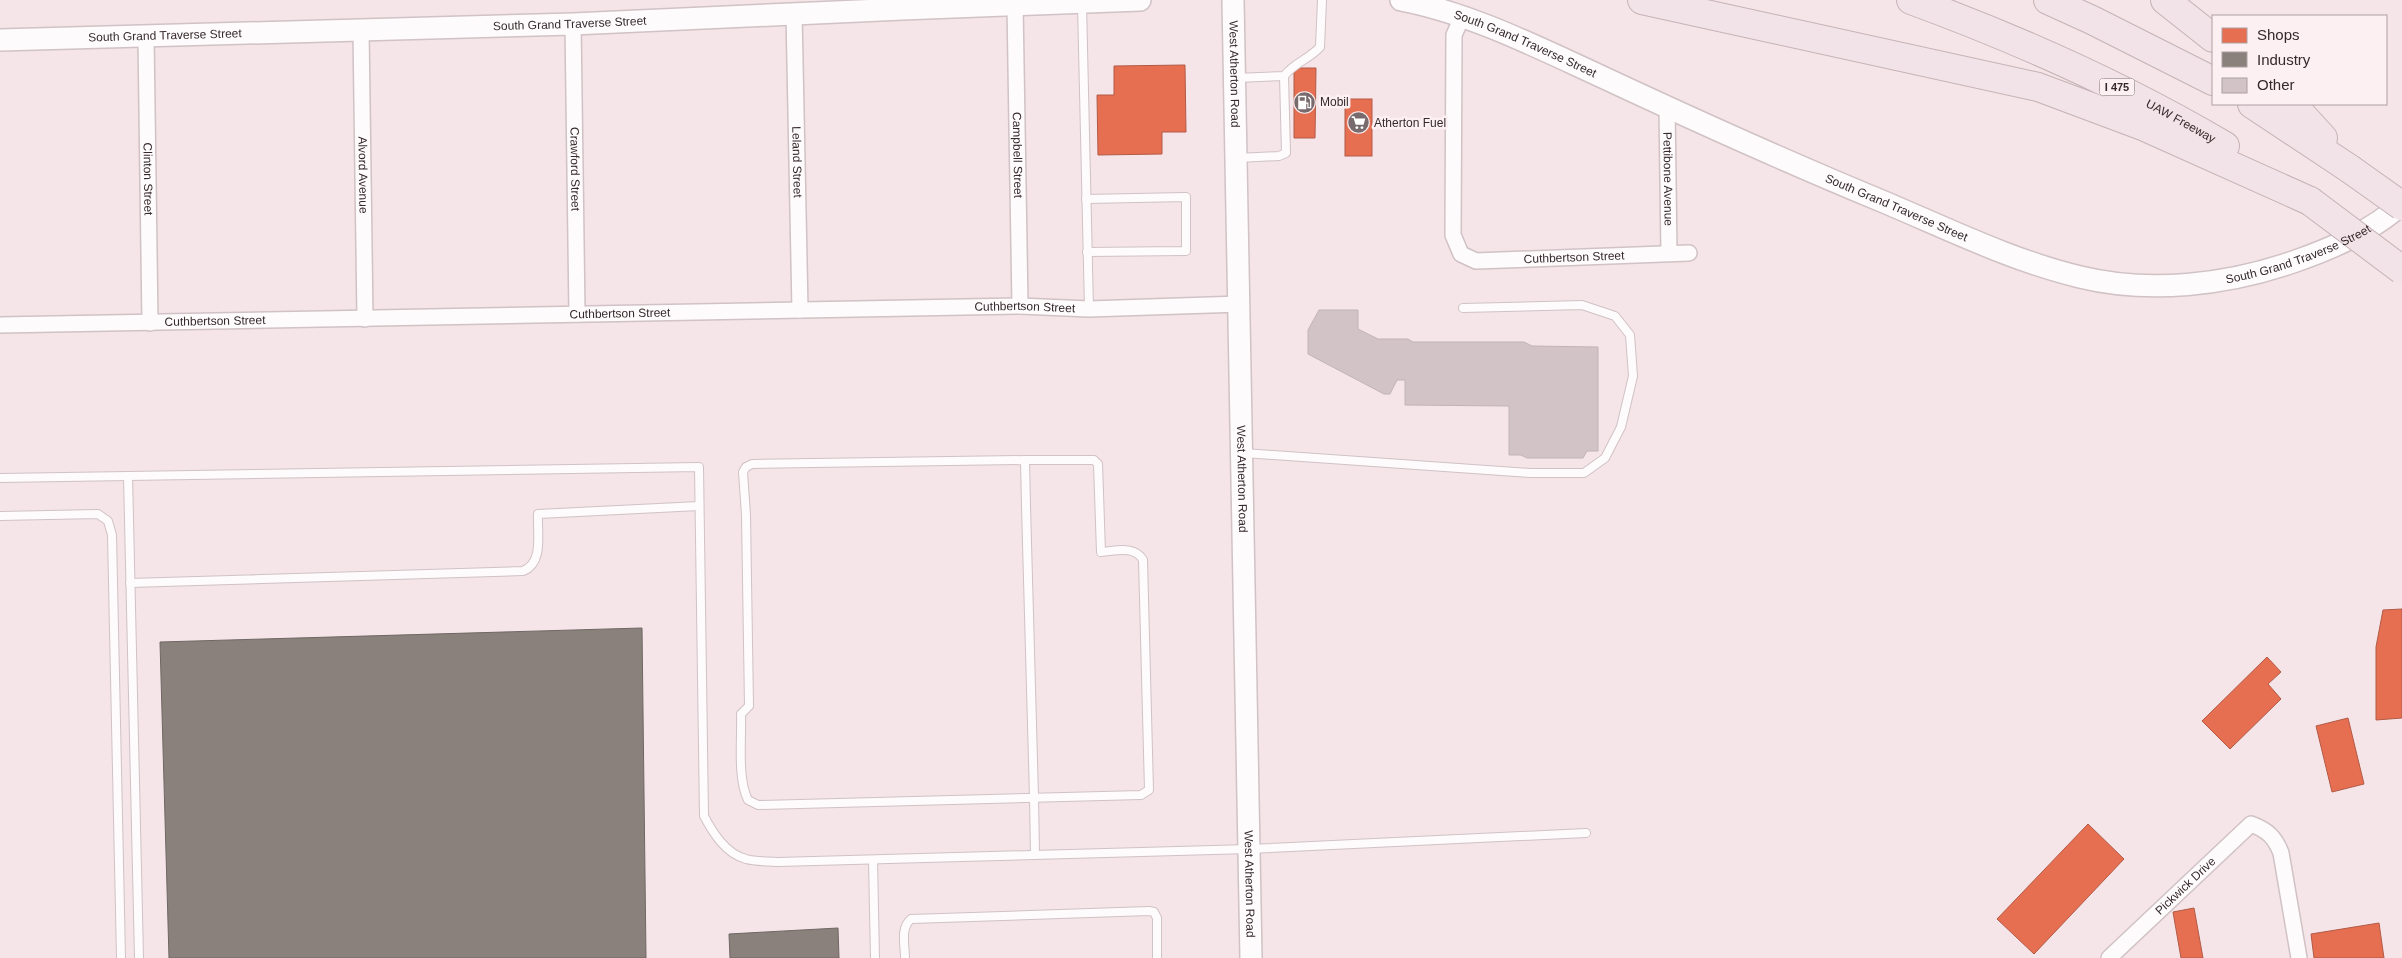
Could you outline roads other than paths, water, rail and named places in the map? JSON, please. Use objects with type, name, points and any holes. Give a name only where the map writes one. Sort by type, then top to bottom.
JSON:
[{"type":"highway","points":[[1642,0],[2038,87],[2145,127],[2310,201]]},
{"type":"highway","name":"UAW Freeway","points":[[1911,0],[1978,24],[2039,50],[2121,89],[2230,148],[2310,201],[2402,270]]},
{"type":"highway","points":[[2048,0],[2212,80]]},
{"type":"highway","points":[[2165,0],[2212,37]]},
{"type":"highway","points":[[2254,105],[2402,205]]},
{"type":"highway","points":[[2293,105],[2350,169]]},
{"type":"main road","name":"South Grand Traverse Street","points":[[0,40],[573,24],[794,13],[914,4],[1015,4],[1140,0]]},
{"type":"main road","name":"West Atherton Road","points":[[1233,0],[1251,958]]},
{"type":"main road","name":"South Grand Traverse Street","points":[[1401,0],[1437,8],[1462,17],[1556,56],[1818,175],[2030,262],[2083,278],[2106,282],[2177,285],[2202,284],[2252,274],[2304,258],[2353,238],[2378,223],[2402,205]]},
{"type":"street","name":"Campbell Street","points":[[1015,4],[1020,306]]},
{"type":"street","name":"Leland Street","points":[[794,13],[800,310]]},
{"type":"street","name":"Cuthbertson Street","points":[[1462,17],[1454,35],[1453,225],[1453,235],[1461,254],[1476,260],[1689,253]]},
{"type":"street","name":"Crawford Street","points":[[573,24],[577,314]]},
{"type":"street","name":"Alvord Avenue","points":[[361,30],[365,319]]},
{"type":"street","name":"Clinton Street","points":[[146,37],[150,323]]},
{"type":"street","name":"Pettibone Avenue","points":[[1667,107],[1669,253]]},
{"type":"street","name":"Cuthbertson Street","points":[[0,325],[1020,306],[1089,309],[1240,304]]},
{"type":"street","name":"Pickwick Drive","points":[[2109,958],[2251,824],[2264,829],[2276,842],[2281,853],[2299,958]]},
{"type":"lane","points":[[1236,158],[1279,156],[1286,153],[1284,76],[1293,65],[1312,56],[1320,47],[1322,0]]},
{"type":"lane","points":[[1082,2],[1089,309]]},
{"type":"lane","points":[[1234,78],[1284,76]]},
{"type":"lane","points":[[1086,199],[1186,197],[1186,251],[1088,252]]},
{"type":"lane","points":[[1242,453],[1530,473],[1584,473],[1605,458],[1621,427],[1634,376],[1630,336],[1616,316],[1582,305],[1463,308]]},
{"type":"lane","points":[[1088,459],[1098,464],[1101,552],[1133,550],[1140,553],[1143,560],[1148,790],[1141,795],[758,805],[748,800],[743,791],[741,714],[749,706],[743,472],[746,467],[752,464],[1025,460],[1088,459]]},
{"type":"lane","points":[[1025,460],[1035,855]]},
{"type":"lane","points":[[0,478],[699,467],[704,816],[714,836],[731,851],[746,859],[778,862],[1249,849],[1586,833]]},
{"type":"lane","points":[[128,476],[139,958]]},
{"type":"lane","points":[[130,583],[523,571],[532,568],[537,559],[538,514],[699,506]]},
{"type":"lane","points":[[0,516],[98,514],[108,521],[112,536],[121,958]]},
{"type":"lane","points":[[873,860],[875,958]]},
{"type":"lane","points":[[905,958],[904,929],[906,923],[911,919],[1148,911],[1154,912],[1157,918],[1157,958]]},
{"type":"place","name":"Mobil","points":[[1304,102]]},
{"type":"place","name":"Atherton Fuel","points":[[1358,123]]}]
